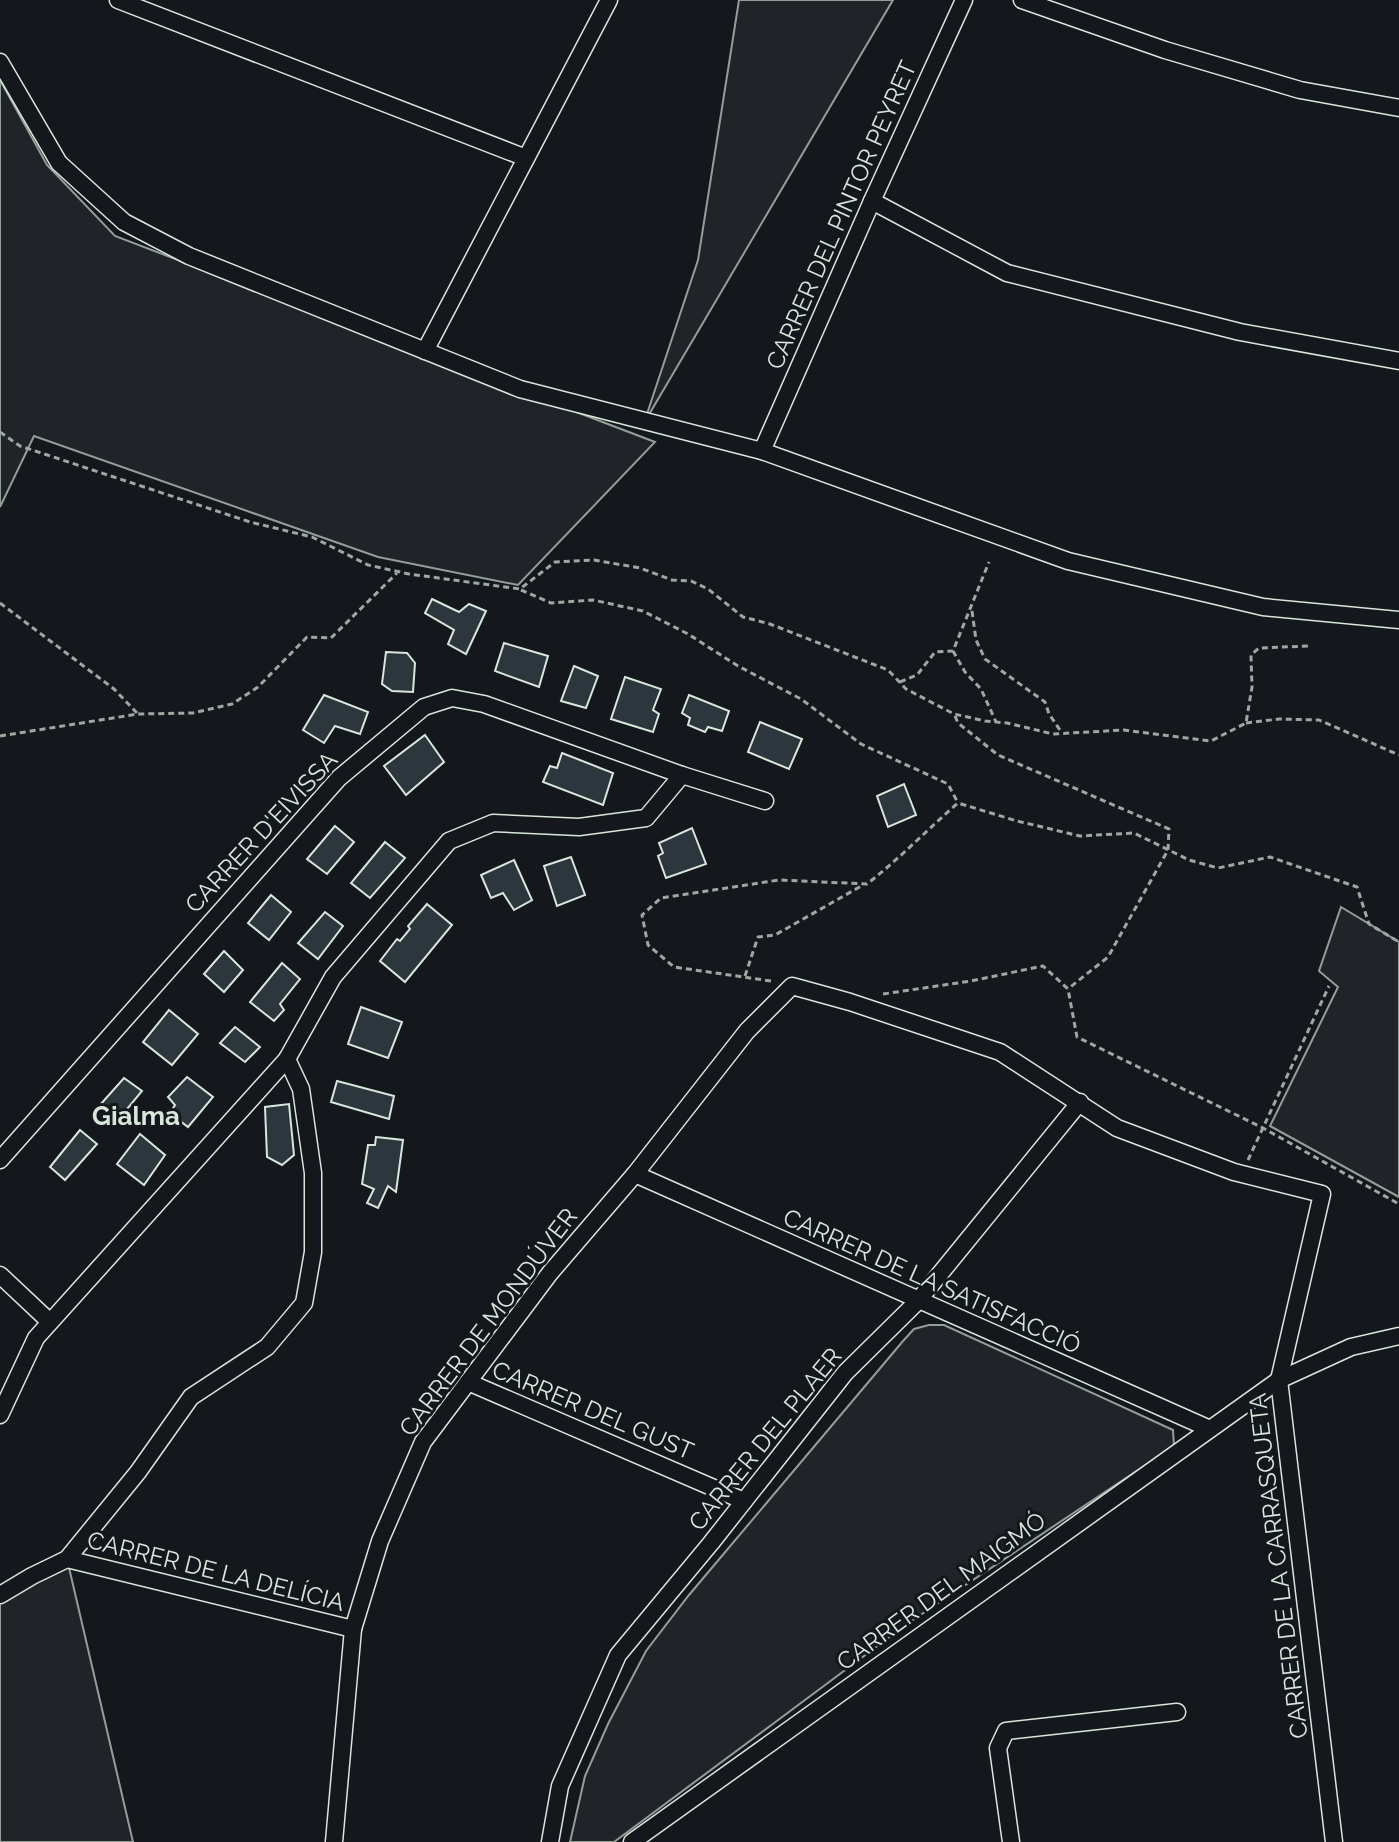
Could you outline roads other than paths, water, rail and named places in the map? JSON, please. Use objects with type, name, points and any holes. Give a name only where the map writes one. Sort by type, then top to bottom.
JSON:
[{"type":"street","points":[[118,0],[526,158]]},
{"type":"street","points":[[425,351],[609,0]]},
{"type":"street","name":"CARRER DEL PINTOR PEYRET","points":[[762,451],[964,0]]},
{"type":"street","points":[[1022,0],[1165,50],[1285,85],[1399,108]]},
{"type":"street","points":[[0,62],[59,163],[124,222],[189,256],[520,389],[762,451],[1068,561],[1263,607],[1399,620]]},
{"type":"street","points":[[872,201],[1007,273],[1240,332],[1399,361]]},
{"type":"street","name":"CARRER D'EIVISSA","points":[[0,1160],[339,778],[424,707],[452,698],[484,704],[682,775],[765,801]]},
{"type":"street","points":[[0,1415],[36,1338],[287,1059],[333,977],[449,841],[493,823],[579,827],[646,818],[682,775]]},
{"type":"street","name":"CARRER DE MONDÚVER","points":[[334,1842],[353,1629],[380,1541],[423,1442],[550,1273],[635,1174],[747,1031],[792,986],[1000,1052],[1080,1102]]},
{"type":"street","points":[[0,1595],[67,1559],[138,1472],[191,1397],[267,1347],[304,1303],[313,1252],[313,1173],[301,1089],[287,1059]]},
{"type":"street","name":"CARRER DE LA CARRASQUETA","points":[[1080,1102],[1117,1128],[1241,1174],[1322,1194],[1279,1380],[1334,1842]]},
{"type":"street","name":"CARRER DEL PLAER","points":[[550,1842],[560,1786],[618,1655],[845,1373],[917,1302],[1080,1102]]},
{"type":"street","name":"CARRER DE LA SATISFACCIÓ","points":[[635,1174],[917,1302],[1210,1429]]},
{"type":"street","points":[[0,1275],[50,1322]]},
{"type":"street","name":"CARRER DEL MAIGMÓ","points":[[632,1842],[1279,1380],[1351,1347],[1399,1336]]},
{"type":"street","name":"CARRER DEL GUST","points":[[468,1382],[744,1501]]},
{"type":"street","name":"CARRER DE LA DELÍCIA","points":[[67,1559],[353,1629]]},
{"type":"street","points":[[1011,1842],[998,1748],[1006,1731],[1177,1712]]},
{"type":"district","name":"Gialma","points":[[136,1116]]}]
